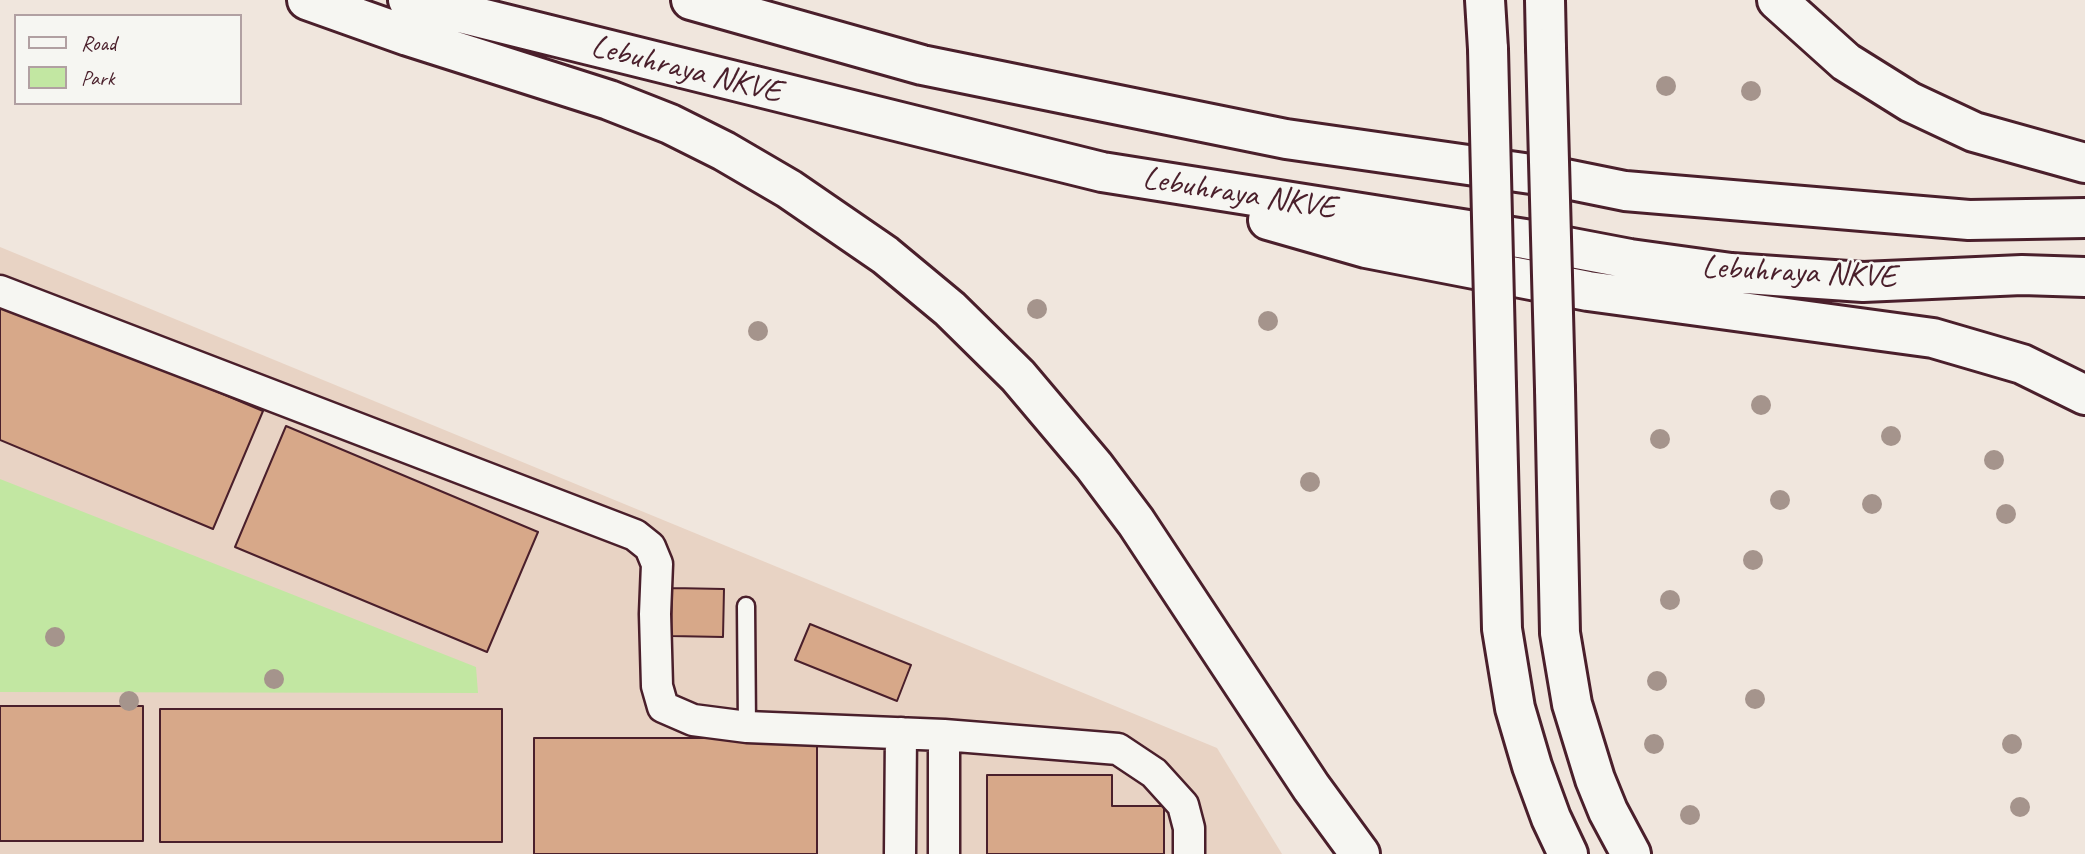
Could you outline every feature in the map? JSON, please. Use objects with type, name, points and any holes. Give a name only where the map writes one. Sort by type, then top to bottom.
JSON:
[{"type":"highway","points":[[307,0],[408,36],[610,100],[670,124],[724,151],[789,189],[894,263],[950,309],[1018,376],[1094,466],[1136,522],[1311,787],[1360,854]]},
{"type":"highway","name":"Lebuhraya NKVE","points":[[408,0],[1102,172],[1525,239],[1630,259],[1731,272],[1863,282],[2022,275],[2085,277]]},
{"type":"highway","name":"Lebuhraya NKVE","points":[[691,0],[922,65],[1286,139],[1566,179],[1625,191],[1969,220],[2085,218]]},
{"type":"highway","points":[[1485,0],[1502,629],[1515,708],[1532,766],[1551,818],[1568,854]]},
{"type":"highway","points":[[1545,0],[1560,633],[1572,704],[1595,779],[1608,811],[1632,854]]},
{"type":"highway","points":[[1777,0],[1846,62],[1910,102],[1974,132],[2085,163]]},
{"type":"highway","points":[[1102,172],[1366,248],[1588,291],[1933,338],[2022,364],[2085,395]]},
{"type":"street","points":[[0,291],[635,535],[650,547],[657,564],[657,686],[663,707],[693,720],[747,727],[944,735],[1118,749],[1154,773],[1184,805],[1189,828],[1189,854]]},
{"type":"street","points":[[900,854],[901,733]]},
{"type":"street","points":[[944,735],[944,854]]},
{"type":"lane","points":[[746,606],[747,727]]},
{"type":"shaded area","points":[[0,247],[1217,748],[1282,854],[0,854]]},
{"type":"green space","points":[[0,479],[476,667],[478,693],[0,692]]},
{"type":"building","points":[[0,300],[263,411],[213,529],[0,440]]},
{"type":"building","points":[[286,426],[538,532],[487,652],[235,547]]},
{"type":"building","points":[[672,588],[724,589],[723,637],[671,636]]},
{"type":"building","points":[[810,624],[911,665],[897,701],[795,660]]},
{"type":"building","points":[[0,706],[143,706],[143,841],[0,841]]},
{"type":"building","points":[[160,709],[502,709],[502,842],[160,842]]},
{"type":"building","points":[[534,738],[817,738],[817,854],[534,854]]},
{"type":"building","points":[[987,775],[1112,775],[1112,806],[1164,806],[1164,854],[987,854]]}]
